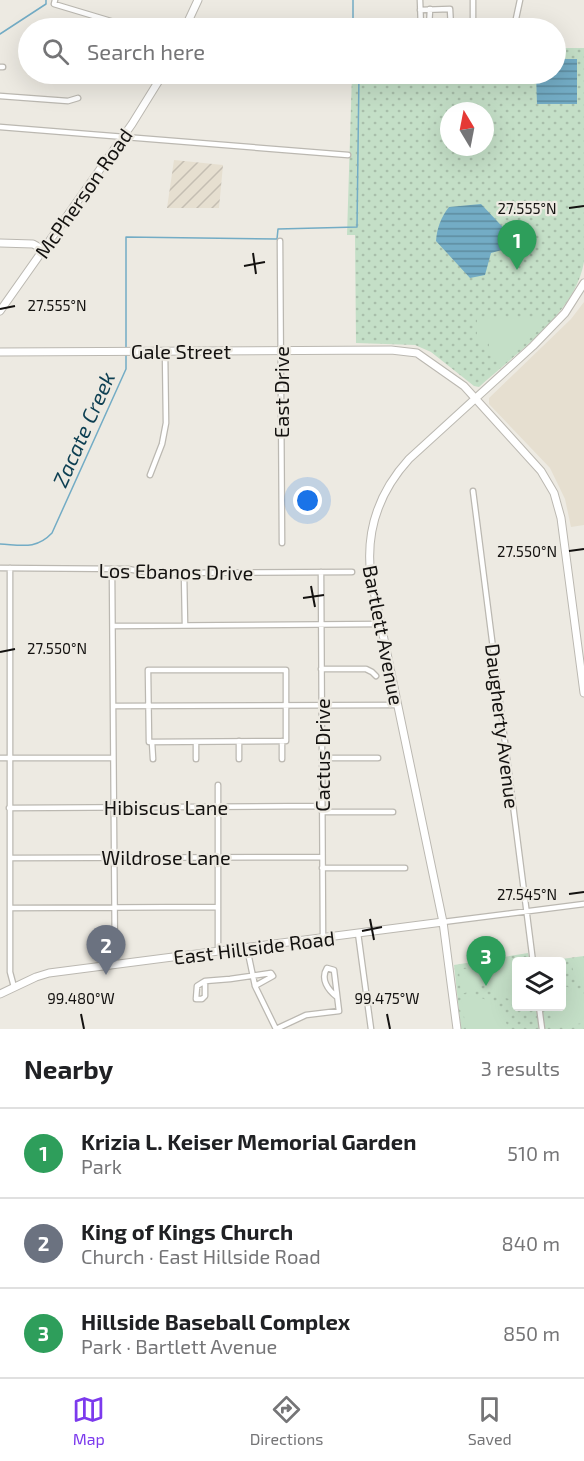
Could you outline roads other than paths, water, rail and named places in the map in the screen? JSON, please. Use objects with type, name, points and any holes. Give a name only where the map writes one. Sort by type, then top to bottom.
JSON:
[{"type":"street","points":[[55,0],[54,4],[101,18]]},
{"type":"street","points":[[190,18],[198,0]]},
{"type":"street","points":[[420,0],[420,18]]},
{"type":"street","points":[[473,0],[473,18]]},
{"type":"street","points":[[516,18],[520,0]]},
{"type":"street","points":[[429,9],[429,18]]},
{"type":"street","points":[[420,10],[450,9],[450,18]]},
{"type":"street","name":"McPherson Road","points":[[0,311],[123,136],[157,84]]},
{"type":"street","points":[[0,96],[68,101],[78,99]]},
{"type":"street","points":[[0,127],[348,155]]},
{"type":"street","name":"East Drive","points":[[280,241],[282,543]]},
{"type":"street","points":[[0,243],[33,244],[44,250]]},
{"type":"street","name":"Bartlett Avenue","points":[[457,1029],[443,922],[369,559],[370,531],[385,491],[398,470],[533,346],[565,313],[584,283]]},
{"type":"street","name":"Gale Street","points":[[0,352],[406,350],[417,353],[464,386],[532,460],[554,493],[561,518],[584,693]]},
{"type":"street","points":[[150,475],[162,444],[166,423],[165,351]]},
{"type":"street","name":"Daugherty Avenue","points":[[473,491],[532,957]]},
{"type":"street","name":"Los Ebanos Drive","points":[[0,568],[112,568],[150,573],[352,572]]},
{"type":"street","points":[[10,568],[10,972],[14,987]]},
{"type":"street","points":[[112,568],[115,964]]},
{"type":"street","name":"Cactus Drive","points":[[321,572],[323,938]]},
{"type":"street","points":[[184,573],[185,625]]},
{"type":"street","points":[[113,626],[381,624]]},
{"type":"street","points":[[321,669],[366,669],[376,676]]},
{"type":"street","points":[[153,759],[148,706],[148,670],[286,670],[282,759]]},
{"type":"street","points":[[113,706],[398,705]]},
{"type":"street","points":[[239,741],[239,759]]},
{"type":"street","points":[[151,742],[284,741]]},
{"type":"street","points":[[196,742],[196,759]]},
{"type":"street","points":[[0,758],[113,758]]},
{"type":"street","points":[[322,758],[378,758]]},
{"type":"street","points":[[218,784],[218,951]]},
{"type":"street","name":"Hibiscus Lane","points":[[9,808],[218,807],[393,812]]},
{"type":"street","name":"Wildrose Lane","points":[[10,858],[322,857]]},
{"type":"street","points":[[322,868],[405,868]]},
{"type":"street","name":"East Hillside Road","points":[[0,994],[49,973],[584,904]]},
{"type":"street","points":[[10,908],[218,907]]},
{"type":"street","points":[[358,933],[371,1029]]},
{"type":"street","points":[[247,948],[255,986],[276,1029],[306,1015],[339,1011],[334,970],[327,968],[324,972],[326,986],[337,997]]},
{"type":"street","points":[[205,981],[230,980],[271,973],[273,976],[255,986]]},
{"type":"street","points":[[540,1011],[542,1029]]},
{"type":"water","points":[[566,59],[577,59],[577,104],[537,104],[536,84],[566,84]]},
{"type":"water","points":[[481,204],[512,237],[509,248],[491,253],[485,275],[470,278],[436,241],[438,227],[449,207]]},
{"type":"waterway","points":[[25,18],[46,4],[46,0]]},
{"type":"waterway","name":"Zacate Creek","points":[[353,0],[353,18]]},
{"type":"waterway","points":[[0,34],[18,22]]},
{"type":"waterway","name":"Zacate Creek","points":[[126,349],[126,237],[277,239],[278,229],[357,227],[359,84]]},
{"type":"waterway","name":"Zacate Creek","points":[[0,544],[34,544],[52,533],[126,369],[126,354]]},
{"type":"place","name":"Krizia L. Keiser Memorial Garden","points":[[517,270]]},
{"type":"place","name":"King of Kings Church","points":[[106,975]]},
{"type":"place","name":"Hillside Baseball Complex","points":[[486,986]]}]
